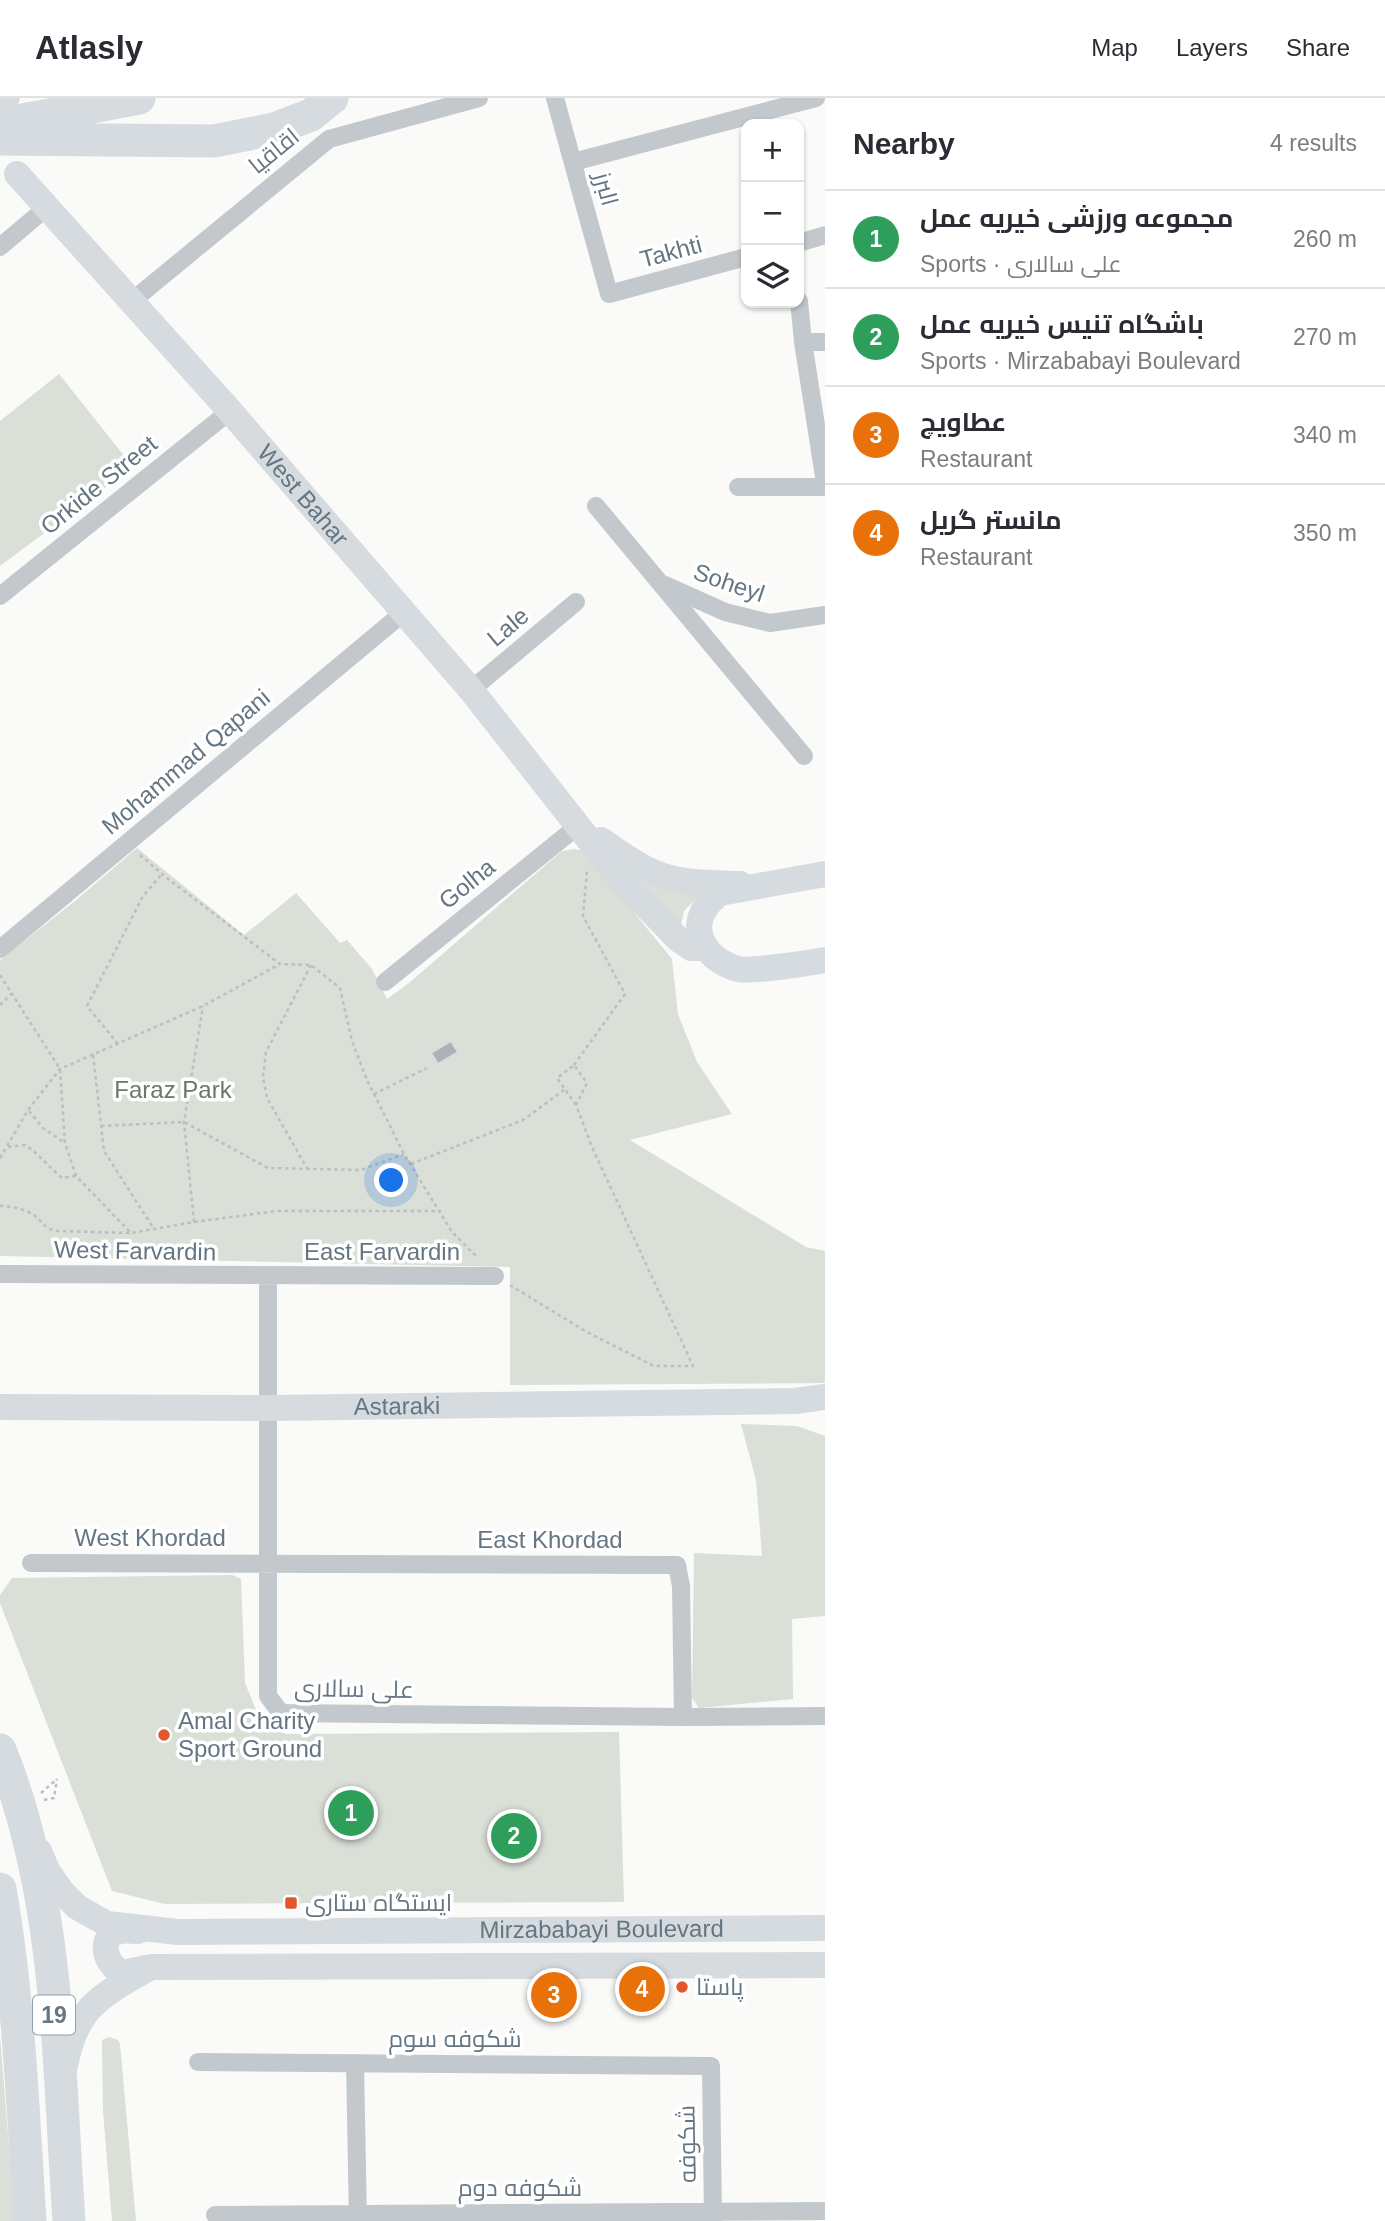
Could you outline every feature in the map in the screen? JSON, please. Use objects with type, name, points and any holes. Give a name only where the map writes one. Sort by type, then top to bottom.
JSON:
[{"type":"highway","points":[[0,125],[139,98]]},
{"type":"highway","points":[[0,139],[214,141],[274,129],[311,115],[332,98]]},
{"type":"highway","name":"19","points":[[0,1750],[16,1790],[41,1898],[61,2088],[69,2221]]},
{"type":"highway","name":"19","points":[[0,1889],[15,1993],[30,2221]]},
{"type":"street","name":"اقاقیا","points":[[132,301],[330,139],[479,98]]},
{"type":"street","name":"البرز","points":[[555,98],[609,294]]},
{"type":"street","points":[[573,162],[816,98]]},
{"type":"street","name":"West Bahar","points":[[17,174],[229,411],[471,690],[619,877],[678,939],[691,948],[704,948],[726,964],[740,970],[825,960]]},
{"type":"street","points":[[0,247],[47,208]]},
{"type":"street","points":[[804,241],[825,235]]},
{"type":"street","name":"Takhti","points":[[609,294],[741,258]]},
{"type":"street","points":[[738,487],[825,485],[800,308]]},
{"type":"street","points":[[803,342],[825,342]]},
{"type":"street","name":"Orkide Street","points":[[0,596],[229,411]]},
{"type":"street","points":[[596,506],[804,756]]},
{"type":"street","name":"Soheyl","points":[[660,583],[725,612],[770,623],[825,615]]},
{"type":"street","name":"Lale","points":[[471,690],[576,602]]},
{"type":"street","name":"Mohammad Qapani","points":[[0,949],[403,613]]},
{"type":"street","points":[[579,825],[656,874],[675,880],[753,885]]},
{"type":"street","name":"Golha","points":[[385,982],[579,825]]},
{"type":"street","points":[[704,948],[699,930],[701,915],[709,902],[720,893],[822,873]]},
{"type":"street","name":"West Farvardin","points":[[1,1274],[268,1277]]},
{"type":"street","name":"East Farvardin","points":[[268,1277],[495,1276]]},
{"type":"street","name":"علی سالاری","points":[[268,1277],[268,1696],[282,1713],[825,1716]]},
{"type":"street","name":"Astaraki","points":[[0,1407],[270,1408],[795,1401],[825,1397]]},
{"type":"street","points":[[795,1401],[825,1418]]},
{"type":"street","name":"West Khordad","points":[[31,1563],[270,1563]]},
{"type":"street","name":"East Khordad","points":[[270,1563],[677,1565],[681,1586],[683,1717]]},
{"type":"street","name":"Mirzababayi Boulevard","points":[[21,1811],[48,1872],[62,1892],[77,1907],[107,1924],[178,1932],[825,1928]]},
{"type":"street","points":[[151,1967],[123,1973],[116,1970],[106,1952],[109,1940],[120,1931],[178,1932]]},
{"type":"street","name":"Mirzababayi Boulevard","points":[[61,2088],[70,2040],[91,2006],[105,1993],[151,1967],[825,1965]]},
{"type":"street","name":"شکوفه سوم","points":[[198,2062],[711,2066]]},
{"type":"street","points":[[355,2063],[358,2217]]},
{"type":"street","name":"شکوفه","points":[[711,2066],[713,2216]]},
{"type":"street","name":"شکوفه دوم","points":[[215,2215],[713,2216],[825,2211]]},
{"type":"path","points":[[135,850],[279,964]]},
{"type":"path","points":[[0,1158],[28,1110],[60,1069],[203,1006],[279,964],[311,965],[340,988],[352,1041],[374,1094],[404,1154],[452,1231],[495,1276],[585,1331],[654,1366],[693,1366],[592,1147],[576,1105],[557,1078],[574,1065],[625,994],[583,916],[588,864],[603,855]]},
{"type":"path","points":[[118,1044],[86,1006],[142,896],[162,874]]},
{"type":"path","points":[[308,1170],[267,1098],[262,1077],[266,1052],[311,965]]},
{"type":"path","points":[[0,975],[60,1069],[65,1143],[76,1176],[131,1233]]},
{"type":"path","points":[[0,1005],[11,995]]},
{"type":"path","points":[[194,1222],[184,1122],[203,1006]]},
{"type":"path","points":[[93,1055],[104,1151],[154,1229]]},
{"type":"path","points":[[574,1065],[587,1083],[576,1105]]},
{"type":"path","points":[[374,1094],[427,1068]]},
{"type":"path","points":[[411,1164],[523,1120],[565,1089]]},
{"type":"path","points":[[28,1110],[43,1128],[65,1143]]},
{"type":"path","points":[[101,1126],[184,1122],[268,1168],[361,1170],[404,1154]]},
{"type":"path","points":[[7,1147],[25,1145],[42,1157],[62,1178],[76,1176]]},
{"type":"path","points":[[0,1206],[33,1215],[47,1229],[131,1233],[276,1211],[440,1211]]},
{"type":"path","points":[[54,1798],[57,1779]]},
{"type":"green space","points":[[59,374],[133,467],[0,566],[0,421]]},
{"type":"green space","name":"Faraz Park","points":[[137,848],[244,935],[296,893],[340,943],[347,940],[372,969],[387,999],[562,851],[584,851],[672,959],[678,1014],[697,1062],[732,1114],[630,1140],[806,1247],[825,1251],[825,1383],[510,1385],[510,1267],[0,1256],[0,960]]},
{"type":"green space","points":[[626,867],[705,890],[684,911],[679,934]]},
{"type":"green space","points":[[741,1424],[797,1426],[825,1436],[825,1616],[792,1619],[793,1699],[699,1708],[692,1698],[694,1553],[762,1556],[756,1480]]},
{"type":"green space","points":[[232,1575],[241,1579],[245,1683],[256,1710],[285,1734],[619,1732],[624,1902],[165,1904],[112,1891],[0,1603],[0,1595],[12,1578]]},
{"type":"green space","points":[[0,2036],[15,2221],[0,2221]]},
{"type":"green space","points":[[109,2037],[118,2040],[120,2044],[136,2221],[112,2221],[103,2111],[102,2040]]},
{"type":"building","points":[[451,1041],[458,1052],[438,1064],[431,1053]]},
{"type":"place","name":"Amal Charity Sport Ground","points":[[164,1735]]},
{"type":"place","name":"مجموعه ورزشی خیریه عمل","points":[[351,1813]]},
{"type":"place","name":"باشگاه تنیس خیریه عمل","points":[[514,1836]]},
{"type":"place","name":"ایستگاه ستاری","points":[[291,1903]]},
{"type":"place","name":"پاستا","points":[[682,1987]]},
{"type":"place","name":"مانستر گریل","points":[[642,1989]]},
{"type":"place","name":"عطاویچ","points":[[554,1995]]}]
